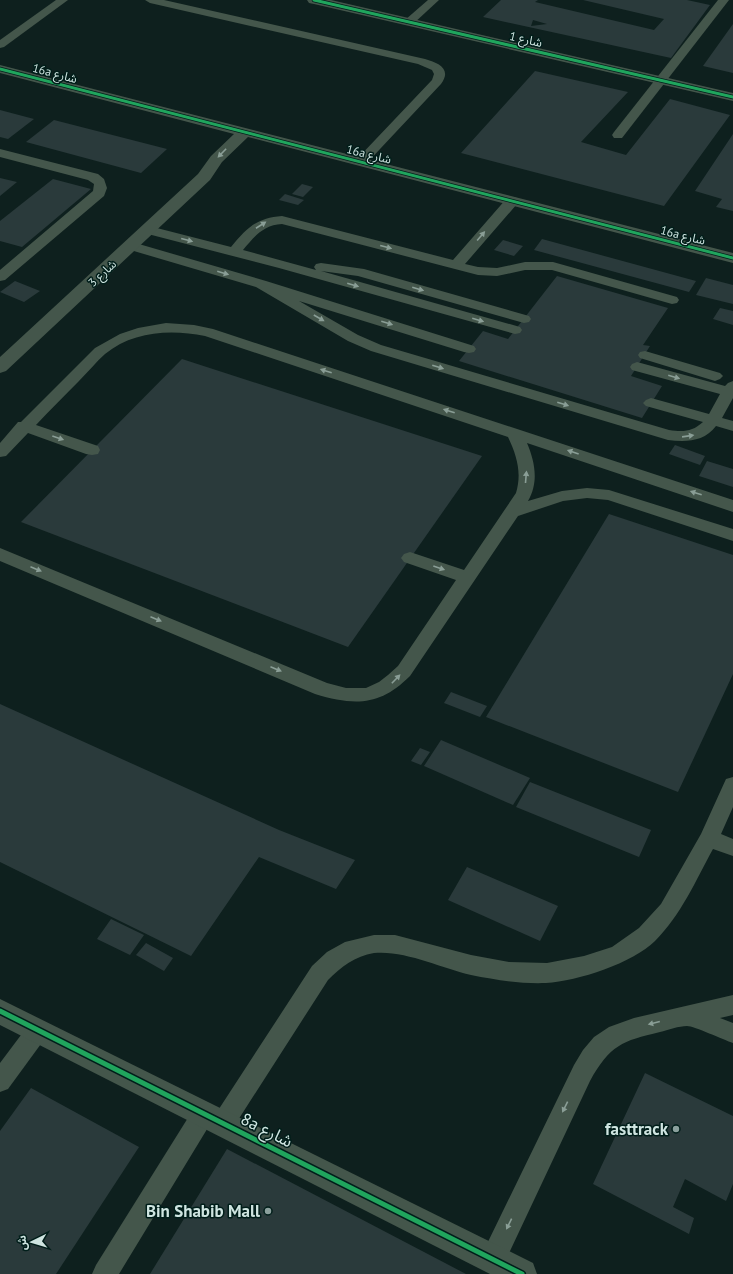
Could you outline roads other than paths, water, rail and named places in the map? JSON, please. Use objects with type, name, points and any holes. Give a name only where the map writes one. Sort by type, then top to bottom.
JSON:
[{"type":"street","name":"شارع 1","points":[[314,0],[733,97]]},
{"type":"street","name":"16a شارع","points":[[0,70],[733,258]]},
{"type":"street","name":"شارع 3","points":[[0,367],[132,246],[204,177],[230,163],[252,135]]},
{"type":"street","name":"8a شارع","points":[[0,1011],[522,1274]]},
{"type":"lane","points":[[0,45],[63,0]]},
{"type":"lane","points":[[150,0],[422,61],[436,68],[440,72],[440,77],[437,82],[361,162]]},
{"type":"lane","points":[[409,22],[434,0]]},
{"type":"lane","points":[[618,135],[724,0]]},
{"type":"lane","points":[[0,153],[93,176],[101,184],[99,193],[0,277]]},
{"type":"lane","points":[[456,266],[512,201]]},
{"type":"lane","points":[[234,252],[259,224],[268,221],[282,220],[456,266],[488,272],[525,266],[553,266],[672,300]]},
{"type":"lane","points":[[149,230],[284,265],[333,268],[359,272],[519,324]]},
{"type":"lane","points":[[132,246],[261,284],[469,349]]},
{"type":"lane","points":[[261,284],[353,338],[389,353],[673,436],[687,437],[697,435],[707,430],[732,386],[641,361]]},
{"type":"lane","points":[[0,452],[24,426],[109,344],[121,338],[149,329],[179,327],[208,332],[514,432],[733,506]]},
{"type":"lane","points":[[651,403],[733,426]]},
{"type":"lane","points":[[24,426],[92,450]]},
{"type":"lane","points":[[0,554],[322,689],[340,695],[359,696],[378,692],[393,683],[404,672],[524,493],[527,473],[524,453],[514,432]]},
{"type":"lane","points":[[609,495],[625,470]]},
{"type":"lane","points":[[512,512],[562,496],[587,493],[609,495],[733,535]]},
{"type":"lane","points":[[410,558],[468,578]]},
{"type":"lane","points":[[105,1274],[214,1118],[320,973],[335,959],[354,949],[374,944],[395,944],[471,965],[509,972],[547,973],[584,966],[619,954],[647,935],[668,910],[709,838],[733,785]]},
{"type":"lane","points":[[709,838],[733,848]]},
{"type":"lane","points":[[493,1259],[582,1073],[591,1057],[602,1044],[617,1034],[634,1028],[733,1005]]},
{"type":"lane","points":[[686,1015],[733,1033]]},
{"type":"lane","points":[[0,1081],[38,1030]]},
{"type":"place","name":"fasttrack","points":[[676,1129]]},
{"type":"place","name":"Bin Shabib Mall","points":[[268,1211]]}]
